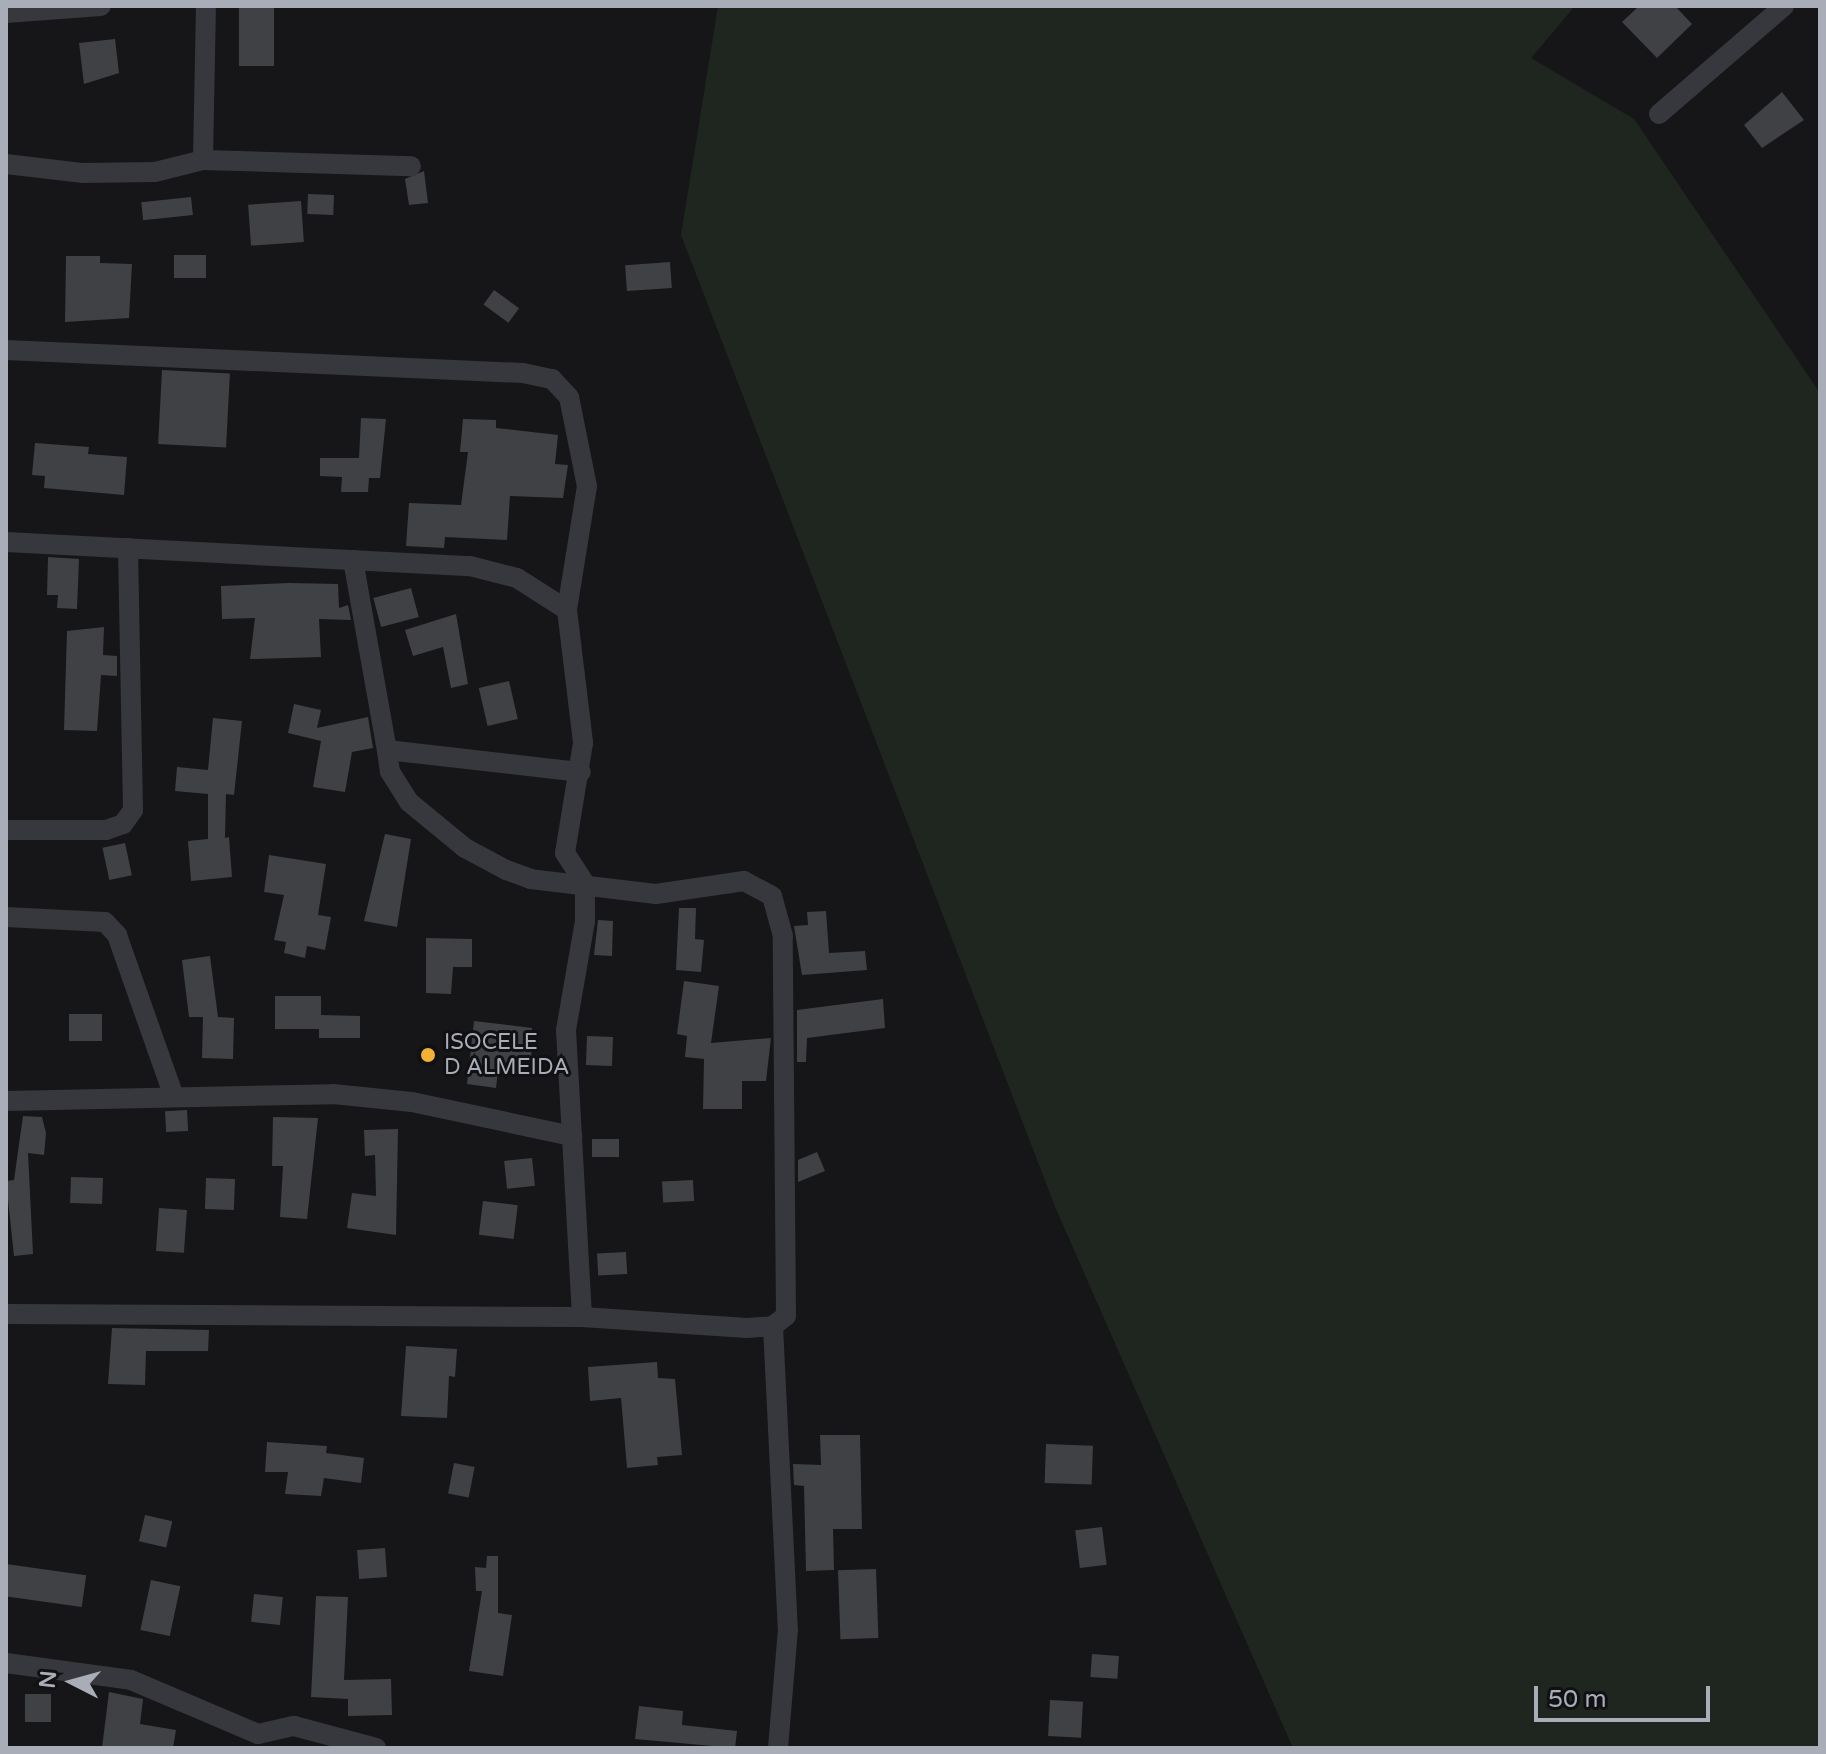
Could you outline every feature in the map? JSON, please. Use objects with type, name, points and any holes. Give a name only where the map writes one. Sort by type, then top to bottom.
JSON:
[{"type":"street","points":[[6,13],[101,6]]},
{"type":"street","points":[[203,160],[206,6]]},
{"type":"street","points":[[1659,114],[1784,6]]},
{"type":"street","points":[[6,164],[83,173],[155,172],[203,160],[411,166]]},
{"type":"street","points":[[6,350],[523,373],[552,379],[573,407],[587,486],[567,610],[582,708],[581,772],[565,853],[585,884],[585,921],[566,1030],[582,1317]]},
{"type":"street","points":[[6,542],[470,566],[517,578],[567,610]]},
{"type":"street","points":[[6,830],[106,830],[123,824],[133,810],[128,548]]},
{"type":"street","points":[[6,1314],[582,1317],[773,1326],[786,1316],[780,911],[772,896],[744,881],[656,894],[531,879],[465,848],[409,802],[390,772],[353,560]]},
{"type":"street","points":[[387,750],[581,772]]},
{"type":"street","points":[[6,917],[105,922],[117,935],[173,1094]]},
{"type":"street","points":[[6,1101],[173,1094],[333,1094],[412,1102],[572,1136]]},
{"type":"street","points":[[773,1326],[788,1629],[778,1748]]},
{"type":"street","points":[[6,1663],[131,1680],[258,1734],[294,1726],[376,1748]]},
{"type":"shaded area","points":[[718,6],[1575,6],[1531,58],[1634,119],[1820,393],[1820,1748],[1293,1748],[1056,1209],[681,235]]},
{"type":"building","points":[[239,6],[274,6],[274,66],[239,66]]},
{"type":"building","points":[[1639,6],[1675,6],[1692,24],[1657,58],[1622,22]]},
{"type":"building","points":[[115,39],[119,73],[84,84],[79,43]]},
{"type":"building","points":[[1782,92],[1804,120],[1762,148],[1744,125]]},
{"type":"building","points":[[424,171],[428,203],[409,205],[405,179]]},
{"type":"building","points":[[308,194],[334,195],[333,215],[307,214]]},
{"type":"building","points":[[191,197],[193,215],[143,220],[141,202]]},
{"type":"building","points":[[301,201],[304,242],[251,246],[248,205]]},
{"type":"building","points":[[174,255],[206,255],[206,278],[174,278]]},
{"type":"building","points":[[66,256],[100,256],[100,263],[132,264],[129,318],[65,322]]},
{"type":"building","points":[[670,262],[672,288],[627,291],[625,265]]},
{"type":"building","points":[[494,290],[519,308],[508,323],[483,305]]},
{"type":"building","points":[[162,370],[230,374],[226,447],[158,444]]},
{"type":"building","points":[[361,418],[386,419],[380,478],[369,478],[368,492],[341,492],[342,477],[320,476],[320,458],[359,458]]},
{"type":"building","points":[[463,419],[496,420],[496,428],[558,435],[555,464],[568,465],[563,498],[510,496],[507,540],[445,537],[444,548],[406,546],[409,503],[461,505],[468,452],[460,452]]},
{"type":"building","points":[[35,443],[89,447],[88,454],[127,457],[124,495],[44,488],[45,476],[32,475]]},
{"type":"building","points":[[48,557],[79,559],[77,609],[57,608],[58,595],[47,595]]},
{"type":"building","points":[[338,584],[339,608],[348,605],[351,620],[319,619],[321,657],[250,659],[255,618],[222,619],[221,586]]},
{"type":"building","points":[[411,588],[419,617],[381,627],[373,598]]},
{"type":"building","points":[[456,614],[468,684],[451,688],[443,647],[413,656],[405,630]]},
{"type":"building","points":[[104,627],[103,655],[117,656],[117,676],[101,675],[97,731],[64,730],[67,631]]},
{"type":"building","points":[[509,681],[518,719],[488,726],[479,688]]},
{"type":"building","points":[[294,704],[321,710],[317,728],[368,717],[373,748],[352,752],[345,792],[313,787],[321,741],[288,733]]},
{"type":"building","points":[[213,718],[242,721],[234,795],[226,794],[225,838],[229,837],[232,877],[191,881],[188,841],[208,839],[208,794],[175,791],[177,767],[208,770]]},
{"type":"building","points":[[385,834],[411,839],[397,927],[364,921]]},
{"type":"building","points":[[125,843],[132,875],[109,880],[103,848]]},
{"type":"building","points":[[269,855],[326,864],[318,915],[331,917],[325,950],[307,946],[305,958],[284,953],[286,942],[274,940],[284,895],[264,892]]},
{"type":"building","points":[[679,908],[696,908],[695,939],[704,940],[701,972],[676,970]]},
{"type":"building","points":[[826,911],[829,953],[865,951],[867,970],[802,975],[794,926],[808,925],[807,912]]},
{"type":"building","points":[[598,920],[613,921],[612,956],[594,955]]},
{"type":"building","points":[[426,938],[472,939],[472,967],[453,967],[451,994],[426,993]]},
{"type":"building","points":[[210,956],[218,1017],[234,1018],[233,1059],[202,1058],[203,1017],[189,1017],[182,960]]},
{"type":"building","points":[[684,981],[719,986],[711,1043],[771,1038],[766,1081],[742,1081],[742,1109],[703,1109],[704,1059],[685,1057],[687,1036],[677,1034]]},
{"type":"building","points":[[275,996],[321,996],[321,1015],[360,1016],[360,1038],[319,1038],[319,1029],[275,1029]]},
{"type":"building","points":[[883,999],[885,1028],[807,1038],[806,1062],[797,1062],[797,1010]]},
{"type":"building","points":[[69,1014],[102,1014],[102,1041],[69,1041]]},
{"type":"building","points":[[474,1021],[532,1028],[531,1066],[499,1063],[496,1088],[467,1084]]},
{"type":"building","points":[[587,1036],[613,1037],[612,1066],[586,1065]]},
{"type":"building","points":[[187,1110],[188,1131],[166,1132],[165,1111]]},
{"type":"building","points":[[23,1116],[42,1117],[46,1133],[44,1155],[28,1153],[33,1254],[14,1256],[6,1181],[14,1180]]},
{"type":"building","points":[[273,1117],[318,1118],[307,1219],[280,1217],[283,1166],[272,1166]]},
{"type":"building","points":[[398,1129],[396,1235],[347,1228],[352,1193],[376,1196],[375,1155],[365,1156],[364,1130]]},
{"type":"building","points":[[592,1139],[619,1139],[619,1157],[592,1157]]},
{"type":"building","points":[[817,1152],[825,1171],[798,1182],[798,1160]]},
{"type":"building","points":[[532,1158],[535,1186],[507,1189],[504,1161]]},
{"type":"building","points":[[71,1177],[103,1178],[102,1204],[70,1203]]},
{"type":"building","points":[[206,1178],[235,1179],[234,1210],[205,1209]]},
{"type":"building","points":[[693,1180],[694,1201],[663,1203],[662,1182]]},
{"type":"building","points":[[483,1201],[518,1205],[514,1239],[479,1235]]},
{"type":"building","points":[[159,1208],[187,1210],[184,1253],[156,1251]]},
{"type":"building","points":[[626,1252],[627,1274],[598,1275],[597,1254]]},
{"type":"building","points":[[112,1328],[209,1330],[208,1351],[146,1351],[145,1385],[108,1384]]},
{"type":"building","points":[[406,1346],[457,1349],[455,1377],[449,1376],[447,1418],[401,1416]]},
{"type":"building","points":[[657,1362],[658,1378],[675,1379],[682,1455],[657,1457],[658,1465],[627,1468],[621,1398],[590,1401],[588,1367]]},
{"type":"building","points":[[820,1435],[860,1435],[862,1529],[833,1529],[834,1570],[806,1571],[804,1486],[794,1485],[793,1464],[821,1465]]},
{"type":"building","points":[[267,1442],[327,1446],[326,1453],[364,1458],[361,1483],[324,1478],[321,1496],[285,1494],[288,1472],[265,1472]]},
{"type":"building","points":[[1046,1444],[1093,1446],[1092,1485],[1045,1483]]},
{"type":"building","points":[[454,1463],[475,1467],[469,1497],[448,1493]]},
{"type":"building","points":[[145,1515],[172,1521],[166,1548],[139,1541]]},
{"type":"building","points":[[1102,1527],[1107,1565],[1080,1568],[1075,1530]]},
{"type":"building","points":[[385,1548],[387,1577],[359,1579],[357,1550]]},
{"type":"building","points":[[487,1556],[498,1556],[498,1613],[512,1615],[503,1676],[469,1671],[482,1591],[476,1591],[475,1567],[486,1568]]},
{"type":"building","points":[[6,1564],[86,1575],[82,1607],[6,1596]]},
{"type":"building","points":[[876,1569],[878,1638],[840,1639],[838,1570]]},
{"type":"building","points":[[151,1580],[180,1586],[170,1636],[140,1630]]},
{"type":"building","points":[[254,1594],[283,1597],[280,1625],[251,1622]]},
{"type":"building","points":[[316,1596],[348,1597],[344,1680],[391,1679],[392,1715],[348,1716],[348,1699],[311,1697]]},
{"type":"building","points":[[1092,1654],[1119,1656],[1117,1679],[1090,1677]]},
{"type":"building","points":[[109,1692],[143,1699],[140,1724],[176,1730],[173,1748],[102,1748]]},
{"type":"building","points":[[25,1694],[51,1694],[51,1722],[25,1722]]},
{"type":"building","points":[[1050,1700],[1083,1702],[1081,1738],[1048,1736]]},
{"type":"building","points":[[639,1706],[683,1711],[682,1725],[737,1731],[735,1748],[635,1739]]},
{"type":"place","name":"ISOCELE D ALMEIDA","points":[[428,1055]]}]
